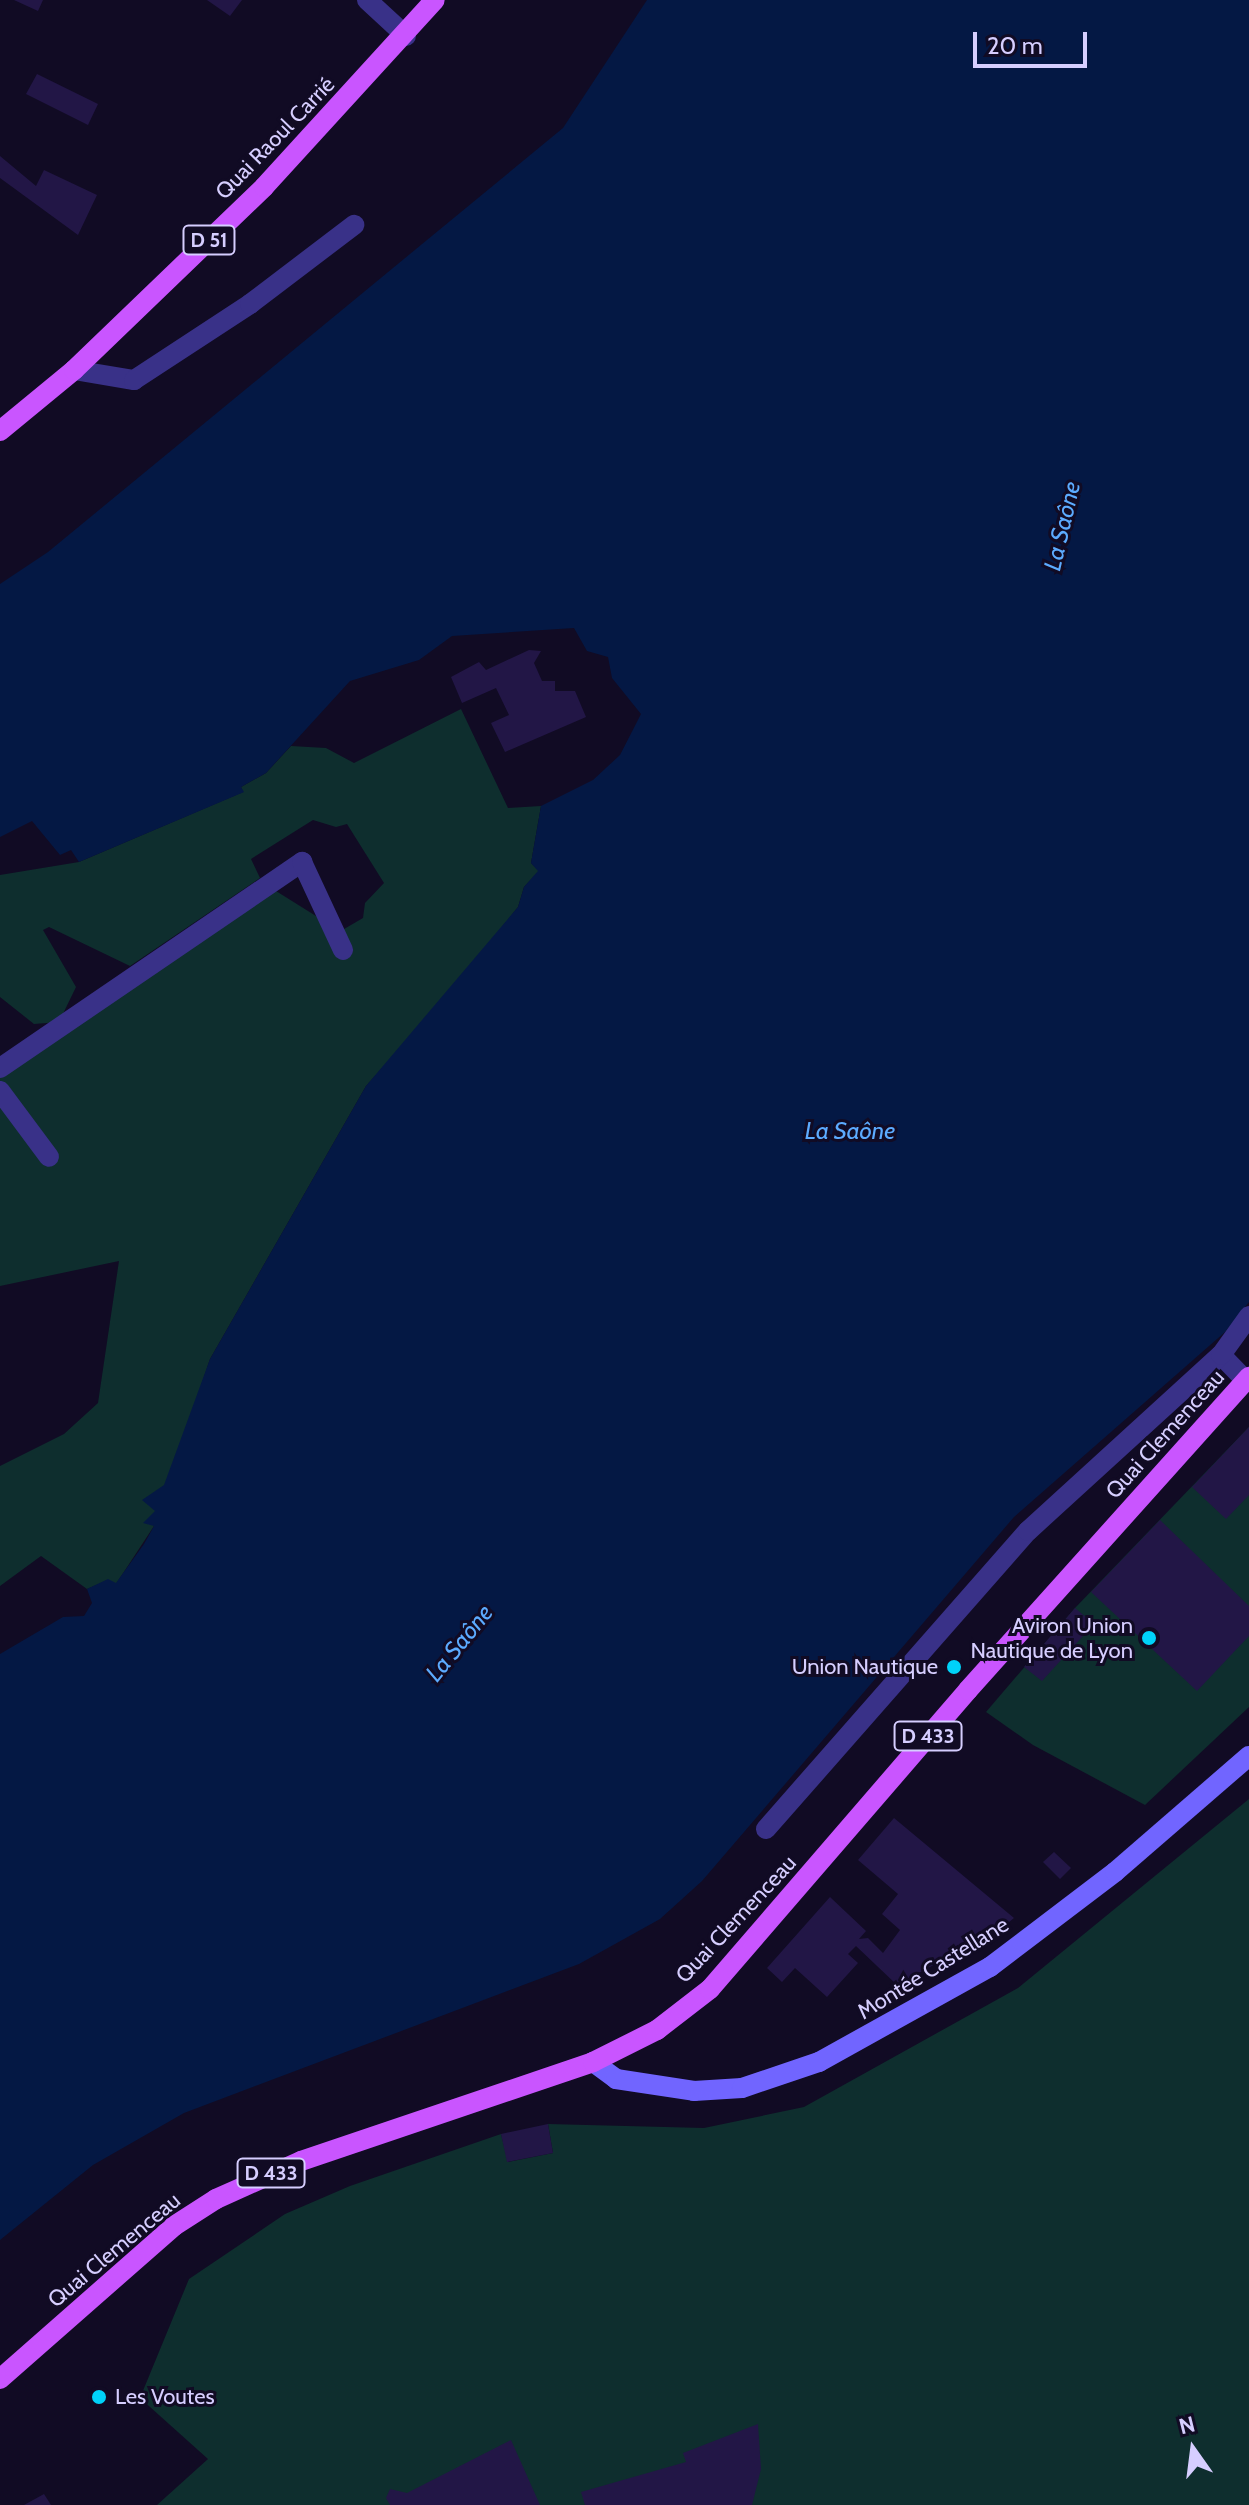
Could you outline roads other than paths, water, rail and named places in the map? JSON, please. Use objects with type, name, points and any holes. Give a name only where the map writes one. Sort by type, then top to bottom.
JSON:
[{"type":"main road","name":"Quai Raoul Carrié","points":[[0,431],[74,370],[264,187],[406,36],[435,0]]},
{"type":"main road","name":"Quai Clemenceau","points":[[0,2379],[174,2226],[216,2199],[301,2161],[593,2062],[657,2030],[710,1989],[968,1690],[1248,1379]]},
{"type":"main road","name":"Montée Castellane","points":[[593,2062],[616,2079],[694,2091],[742,2088],[819,2062],[990,1967],[1115,1872],[1249,1756]]},
{"type":"lane","points":[[367,0],[406,36]]},
{"type":"lane","points":[[74,370],[134,380],[250,304],[354,225]]},
{"type":"lane","points":[[0,1068],[302,862],[343,950]]},
{"type":"lane","points":[[0,1091],[49,1157]]},
{"type":"lane","points":[[766,1829],[1033,1525],[1221,1355],[1249,1316]]},
{"type":"lane","points":[[1221,1355],[1248,1379]]},
{"type":"water","name":"La Saône","points":[[647,0],[1249,0],[1249,1302],[1225,1332],[1014,1517],[702,1881],[660,1919],[579,1964],[184,2113],[93,2165],[0,2240],[0,1654],[63,1617],[84,1616],[92,1603],[87,1589],[108,1579],[116,1583],[144,1544],[154,1526],[143,1523],[155,1511],[142,1500],[164,1485],[210,1359],[366,1086],[518,907],[524,887],[538,871],[531,863],[541,806],[593,780],[620,755],[641,714],[612,678],[608,657],[587,651],[574,628],[452,636],[419,660],[350,681],[266,773],[241,787],[244,792],[79,862],[71,850],[60,855],[32,821],[0,837],[0,584],[48,552],[563,128]]},
{"type":"place","name":"Aviron Union Nautique de Lyon","points":[[1149,1638]]},
{"type":"place","name":"Union Nautique","points":[[954,1667]]},
{"type":"place","name":"Les Voutes","points":[[99,2397]]}]
